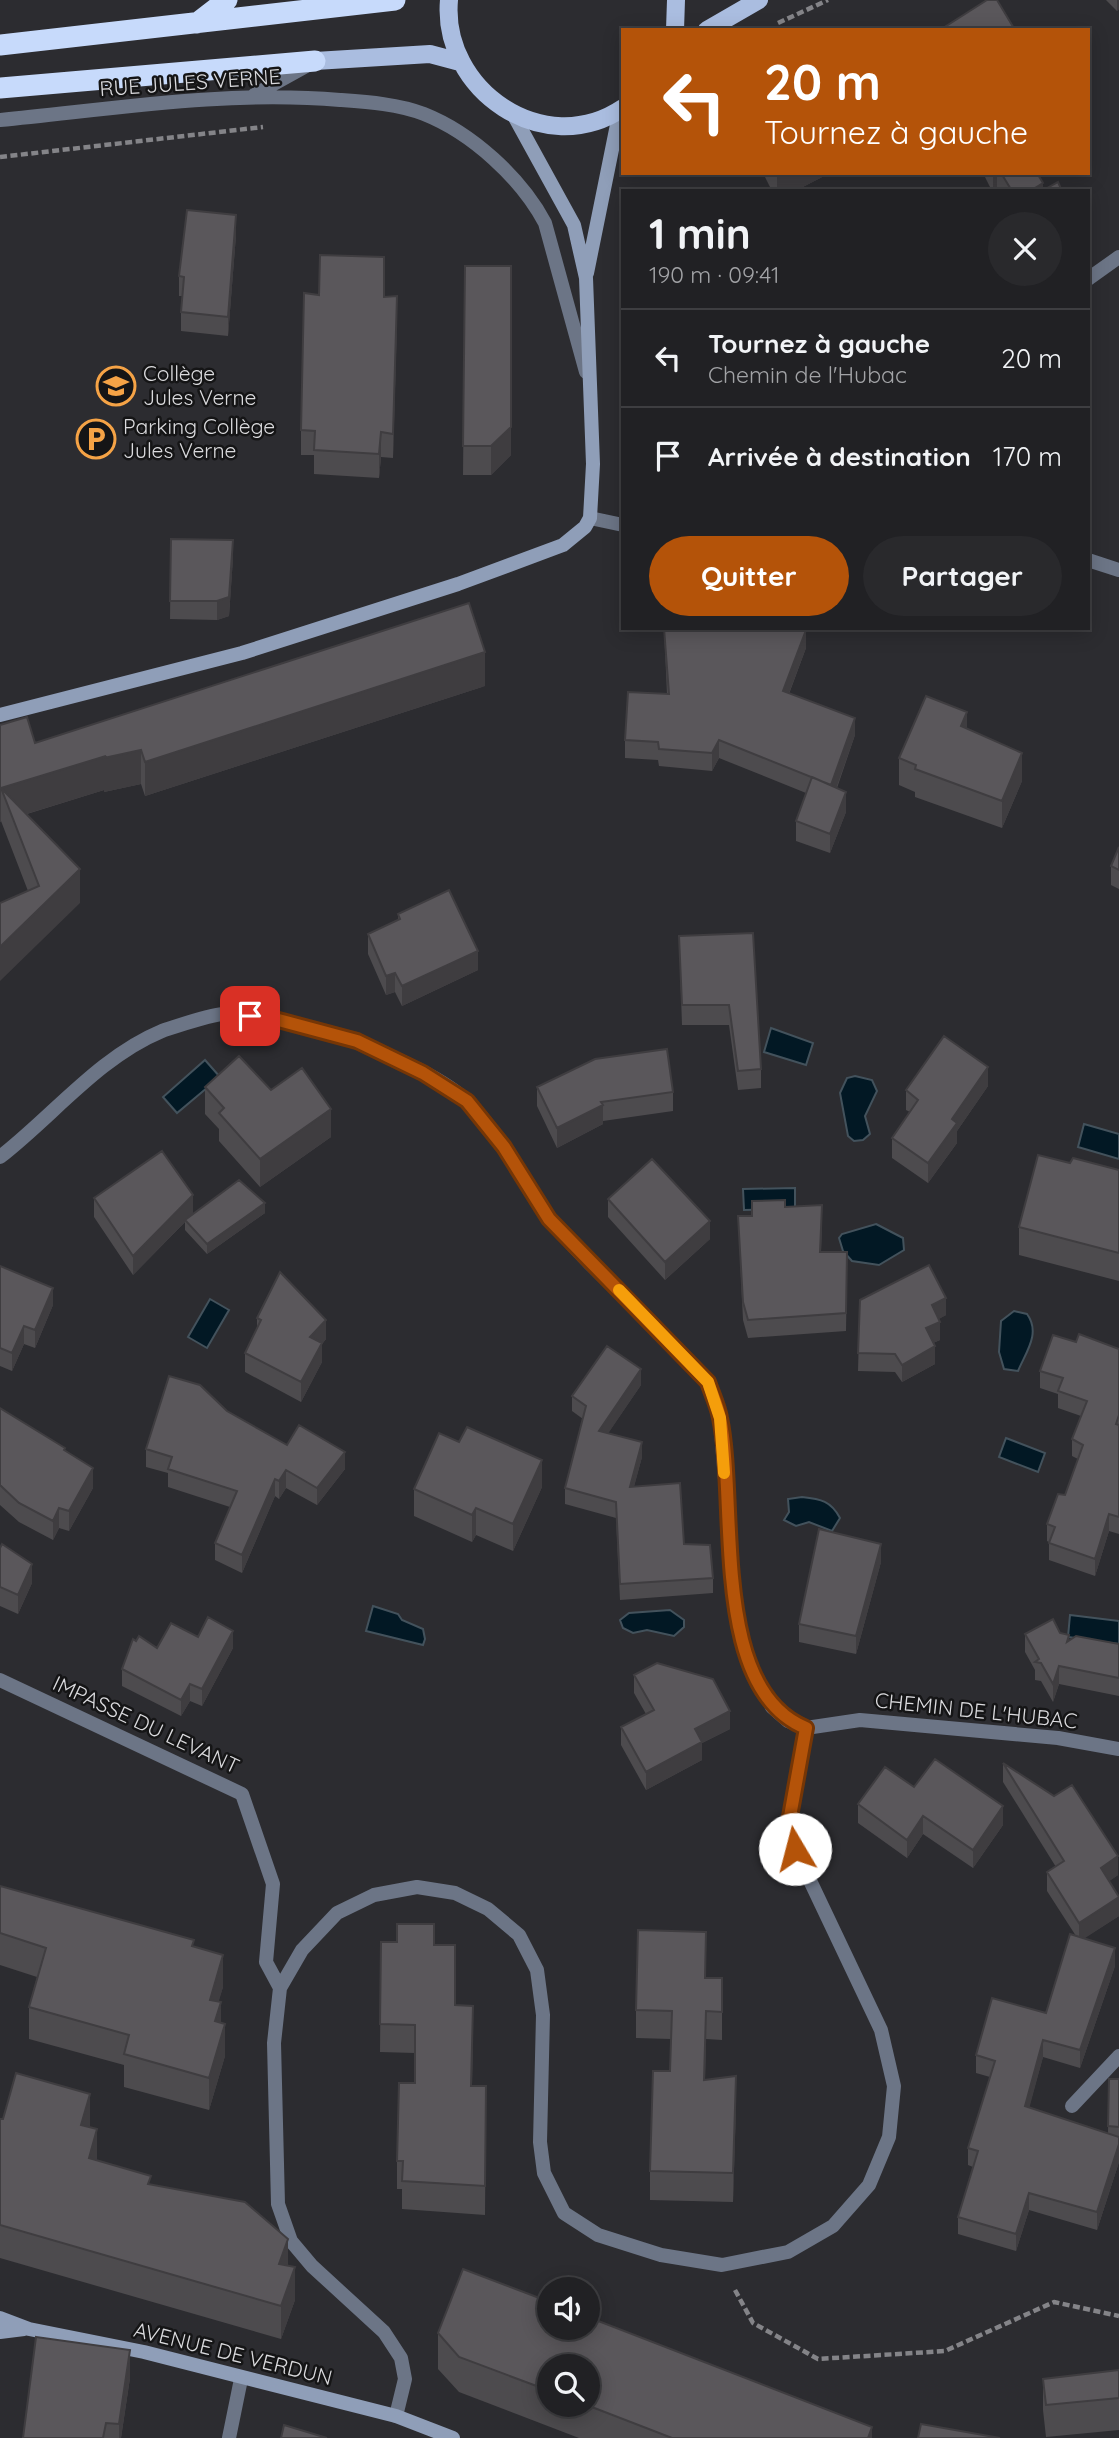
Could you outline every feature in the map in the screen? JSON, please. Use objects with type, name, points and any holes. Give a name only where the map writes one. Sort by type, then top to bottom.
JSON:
[{"type":"highway","points":[[195,24],[227,0]]},
{"type":"highway","points":[[0,45],[395,0]]},
{"type":"highway","points":[[0,88],[315,61]]},
{"type":"main road","points":[[449,0],[451,38],[460,62],[473,83],[491,101],[513,114],[548,125],[585,123],[621,109]]},
{"type":"main road","points":[[675,28],[676,0]]},
{"type":"main road","points":[[710,28],[759,0]]},
{"type":"main road","points":[[315,61],[430,54],[460,62]]},
{"type":"street","points":[[253,95],[315,61]]},
{"type":"street","name":"RUE JULES VERNE","points":[[0,120],[253,95],[376,103],[423,114],[455,130],[484,153],[534,201],[545,223],[590,387]]},
{"type":"street","name":"RUE JULES VERNE","points":[[513,114],[574,225],[586,278],[590,387],[590,517]]},
{"type":"street","name":"RUE JULES VERNE","points":[[586,278],[621,114]]},
{"type":"street","points":[[1090,278],[1119,257]]},
{"type":"street","points":[[0,715],[242,653],[458,584],[564,545],[575,538],[590,517],[621,525]]},
{"type":"street","points":[[1090,561],[1119,570]]},
{"type":"street","points":[[0,1157],[111,1060],[162,1032],[223,1014],[271,1018],[357,1041],[423,1073],[467,1101],[504,1147],[549,1219],[708,1382],[720,1418],[736,1615],[747,1660],[772,1707],[788,1721],[806,1728],[789,1822],[795,1849],[881,2030],[894,2086],[890,2137],[869,2185],[833,2226],[788,2252],[722,2265],[661,2255],[598,2235],[564,2213],[544,2173],[540,2142],[543,2015],[537,1970],[519,1935],[488,1909],[455,1893],[417,1887],[374,1895],[337,1913],[302,1951],[280,1988],[274,2043],[278,2204],[291,2241],[312,2266],[384,2332],[401,2358],[405,2379],[396,2416]]},
{"type":"street","name":"IMPASSE DU LEVANT","points":[[0,1680],[242,1794],[273,1884],[266,1962],[280,1988]]},
{"type":"street","name":"CHEMIN DE L'HUBAC","points":[[806,1728],[860,1720],[1058,1738],[1119,1749]]},
{"type":"street","points":[[1072,2106],[1119,2056]]},
{"type":"street","name":"AVENUE DE VERDUN","points":[[0,2318],[29,2329],[144,2352],[241,2379],[396,2416],[453,2438]]},
{"type":"street","points":[[0,2332],[29,2329]]},
{"type":"street","points":[[229,2438],[241,2379]]},
{"type":"path","points":[[772,25],[828,0]]},
{"type":"path","points":[[0,157],[265,126]]},
{"type":"path","points":[[722,2265],[754,2323],[818,2359],[944,2351],[1054,2302],[1119,2316]]},
{"type":"water","points":[[771,1028],[813,1043],[806,1065],[764,1052]]},
{"type":"water","points":[[205,1060],[220,1077],[177,1113],[163,1097]]},
{"type":"water","points":[[855,1076],[872,1080],[877,1091],[865,1116],[870,1134],[863,1140],[854,1141],[848,1136],[840,1093],[847,1078]]},
{"type":"water","points":[[1084,1124],[1119,1134],[1119,1159],[1078,1147]]},
{"type":"water","points":[[795,1188],[795,1209],[744,1210],[743,1189]]},
{"type":"water","points":[[876,1224],[903,1238],[904,1250],[879,1265],[852,1261],[843,1251],[839,1238],[842,1234]]},
{"type":"water","points":[[210,1299],[229,1310],[207,1348],[188,1337]]},
{"type":"water","points":[[1014,1311],[1027,1314],[1033,1328],[1031,1343],[1018,1371],[1004,1369],[999,1352],[1001,1321]]},
{"type":"water","points":[[1006,1438],[1045,1453],[1038,1472],[999,1457]]},
{"type":"water","points":[[802,1497],[820,1500],[833,1508],[840,1518],[832,1531],[809,1522],[796,1526],[784,1520],[789,1512],[788,1499]]},
{"type":"water","points":[[373,1606],[398,1614],[402,1620],[423,1629],[423,1645],[366,1631]]},
{"type":"water","points":[[670,1610],[684,1620],[684,1627],[674,1636],[647,1630],[633,1633],[623,1628],[620,1620],[629,1613]]},
{"type":"water","points":[[1070,1615],[1119,1621],[1119,1644],[1068,1637]]},
{"type":"building","points":[[987,0],[997,0],[1014,28],[943,28]]},
{"type":"building","points":[[1002,175],[1038,175],[1043,183],[1033,189],[1011,189]]},
{"type":"building","points":[[1058,182],[1061,189],[1046,189]]},
{"type":"building","points":[[187,210],[236,215],[228,317],[181,312],[184,277],[179,276]]},
{"type":"building","points":[[320,255],[384,257],[384,297],[397,296],[393,434],[381,432],[379,454],[314,450],[315,431],[301,430],[304,293],[319,295]]},
{"type":"building","points":[[465,266],[511,266],[511,427],[491,446],[463,446]]},
{"type":"building","points":[[171,539],[233,540],[229,597],[217,601],[170,601]]},
{"type":"building","points":[[469,603],[485,652],[145,762],[141,750],[104,758],[106,756],[0,788],[0,725],[27,717],[35,743]]},
{"type":"building","points":[[664,630],[806,630],[783,691],[855,718],[831,785],[719,740],[712,753],[659,749],[658,742],[625,740],[628,692],[669,694]]},
{"type":"building","points":[[926,696],[967,712],[961,726],[1022,753],[1002,801],[915,769],[916,765],[899,758]]},
{"type":"building","points":[[812,777],[846,792],[830,834],[796,821]]},
{"type":"building","points":[[1,788],[80,869],[0,947],[0,903],[39,886]]},
{"type":"building","points":[[1119,847],[1119,870],[1111,866]]},
{"type":"building","points":[[449,890],[478,951],[402,986],[395,973],[386,976],[368,934],[400,919],[398,914]]},
{"type":"building","points":[[753,933],[761,1069],[738,1071],[729,1005],[682,1005],[679,936]]},
{"type":"building","points":[[944,1036],[988,1067],[952,1119],[957,1123],[928,1163],[892,1138],[918,1100],[906,1090]]},
{"type":"building","points":[[667,1049],[673,1092],[601,1102],[603,1105],[557,1128],[537,1087],[595,1059]]},
{"type":"building","points":[[239,1056],[271,1090],[302,1068],[331,1109],[260,1159],[219,1113],[224,1108],[205,1087]]},
{"type":"building","points":[[162,1151],[193,1195],[133,1256],[94,1198]]},
{"type":"building","points":[[1038,1155],[1070,1163],[1073,1158],[1119,1170],[1119,1253],[1019,1227]]},
{"type":"building","points":[[652,1159],[710,1221],[665,1262],[608,1199]]},
{"type":"building","points":[[239,1180],[265,1203],[207,1244],[185,1220]]},
{"type":"building","points":[[785,1200],[785,1207],[822,1205],[820,1252],[847,1252],[846,1313],[748,1320],[743,1302],[738,1216],[752,1216],[752,1201]]},
{"type":"building","points":[[929,1265],[946,1298],[932,1305],[940,1322],[926,1328],[935,1346],[902,1365],[895,1354],[858,1353],[860,1300]]},
{"type":"building","points":[[0,1266],[53,1288],[35,1330],[24,1326],[12,1353],[0,1348]]},
{"type":"building","points":[[280,1272],[326,1320],[310,1337],[322,1343],[301,1382],[245,1353],[261,1320],[257,1318]]},
{"type":"building","points":[[1079,1334],[1119,1349],[1119,1415],[1116,1424],[1119,1425],[1119,1517],[1109,1514],[1095,1559],[1049,1543],[1055,1527],[1047,1524],[1058,1494],[1065,1495],[1083,1445],[1072,1439],[1087,1401],[1058,1391],[1063,1378],[1040,1371],[1053,1335],[1076,1342]]},
{"type":"building","points":[[607,1346],[641,1369],[599,1431],[642,1442],[630,1487],[680,1483],[684,1544],[710,1545],[713,1578],[620,1584],[616,1502],[565,1488],[586,1406],[572,1396]]},
{"type":"building","points":[[169,1376],[200,1385],[227,1411],[287,1445],[299,1425],[345,1452],[317,1488],[286,1470],[279,1481],[275,1479],[242,1555],[215,1543],[237,1491],[168,1469],[172,1457],[146,1449]]},
{"type":"building","points":[[0,1408],[93,1468],[69,1511],[59,1508],[53,1521],[19,1503],[0,1485]]},
{"type":"building","points":[[467,1427],[542,1460],[513,1524],[476,1508],[472,1515],[414,1489],[439,1433],[459,1442]]},
{"type":"building","points":[[819,1529],[881,1544],[856,1636],[799,1624]]},
{"type":"building","points":[[2,1544],[32,1564],[18,1595],[0,1587]]},
{"type":"building","points":[[208,1617],[233,1631],[202,1689],[190,1684],[181,1700],[122,1669],[133,1639],[136,1641],[139,1636],[157,1648],[171,1623],[198,1637]]},
{"type":"building","points":[[1053,1619],[1060,1633],[1069,1635],[1067,1642],[1076,1636],[1119,1644],[1119,1678],[1059,1666],[1053,1684],[1041,1663],[1035,1662],[1039,1659],[1025,1634]]},
{"type":"building","points":[[657,1663],[713,1679],[730,1711],[695,1729],[702,1742],[646,1772],[621,1727],[654,1710],[634,1675]]},
{"type":"building","points":[[935,1759],[1003,1806],[973,1850],[923,1816],[907,1840],[858,1804],[885,1767],[914,1787]]},
{"type":"building","points":[[1003,1763],[1054,1796],[1072,1785],[1118,1856],[1101,1868],[1119,1897],[1079,1923],[1047,1872],[1064,1861]]},
{"type":"building","points":[[0,1886],[194,1940],[192,1946],[223,1955],[210,2000],[221,2002],[215,2021],[225,2024],[209,2078],[124,2054],[129,2035],[29,2007],[46,1948],[0,1933]]},
{"type":"building","points":[[397,1924],[434,1924],[434,1945],[455,1945],[455,2005],[473,2006],[471,2086],[486,2086],[485,2186],[402,2181],[403,2161],[397,2161],[399,2083],[415,2083],[415,2025],[380,2024],[381,1942],[397,1942]]},
{"type":"building","points":[[638,1930],[706,1932],[705,1978],[722,1978],[722,2012],[706,2011],[704,2080],[736,2076],[733,2173],[650,2171],[653,2071],[670,2071],[672,2011],[636,2010]]},
{"type":"building","points":[[1070,1934],[1115,1948],[1080,2050],[1043,2040],[1025,2106],[1119,2137],[1119,2144],[1097,2212],[1029,2193],[1016,2234],[958,2217],[978,2151],[968,2148],[995,2061],[976,2055],[992,1998],[1046,2013]]},
{"type":"building","points":[[16,2073],[90,2094],[81,2125],[97,2129],[89,2158],[151,2176],[148,2184],[245,2202],[288,2239],[279,2264],[295,2267],[281,2306],[0,2225],[0,2119],[3,2119]]},
{"type":"building","points":[[1109,2079],[1119,2079],[1119,2127],[1108,2126]]},
{"type":"building","points":[[463,2269],[537,2297],[537,2340],[600,2340],[600,2322],[872,2427],[868,2438],[672,2438],[600,2410],[600,2354],[537,2354],[537,2386],[459,2357],[438,2333]]},
{"type":"building","points":[[36,2337],[130,2350],[119,2424],[106,2423],[103,2438],[23,2438]]},
{"type":"building","points":[[1119,2370],[1119,2398],[1046,2405],[1043,2379]]},
{"type":"building","points":[[921,2424],[1000,2438],[918,2438]]},
{"type":"building","points":[[284,2425],[327,2438],[281,2438]]},
{"type":"slow traffic","points":[[619,1290],[708,1382],[720,1418],[724,1473]]},
{"type":"place","name":"Collège Jules Verne","points":[[116,386]]},
{"type":"place","name":"Parking Collège Jules Verne","points":[[96,439]]},
{"type":"route","points":[[250,1016],[271,1018],[357,1041],[423,1073],[467,1101],[504,1147],[549,1219],[708,1382],[720,1418],[736,1615],[747,1660],[772,1707],[788,1721],[806,1728],[798,1759],[789,1822],[795,1849]]}]
